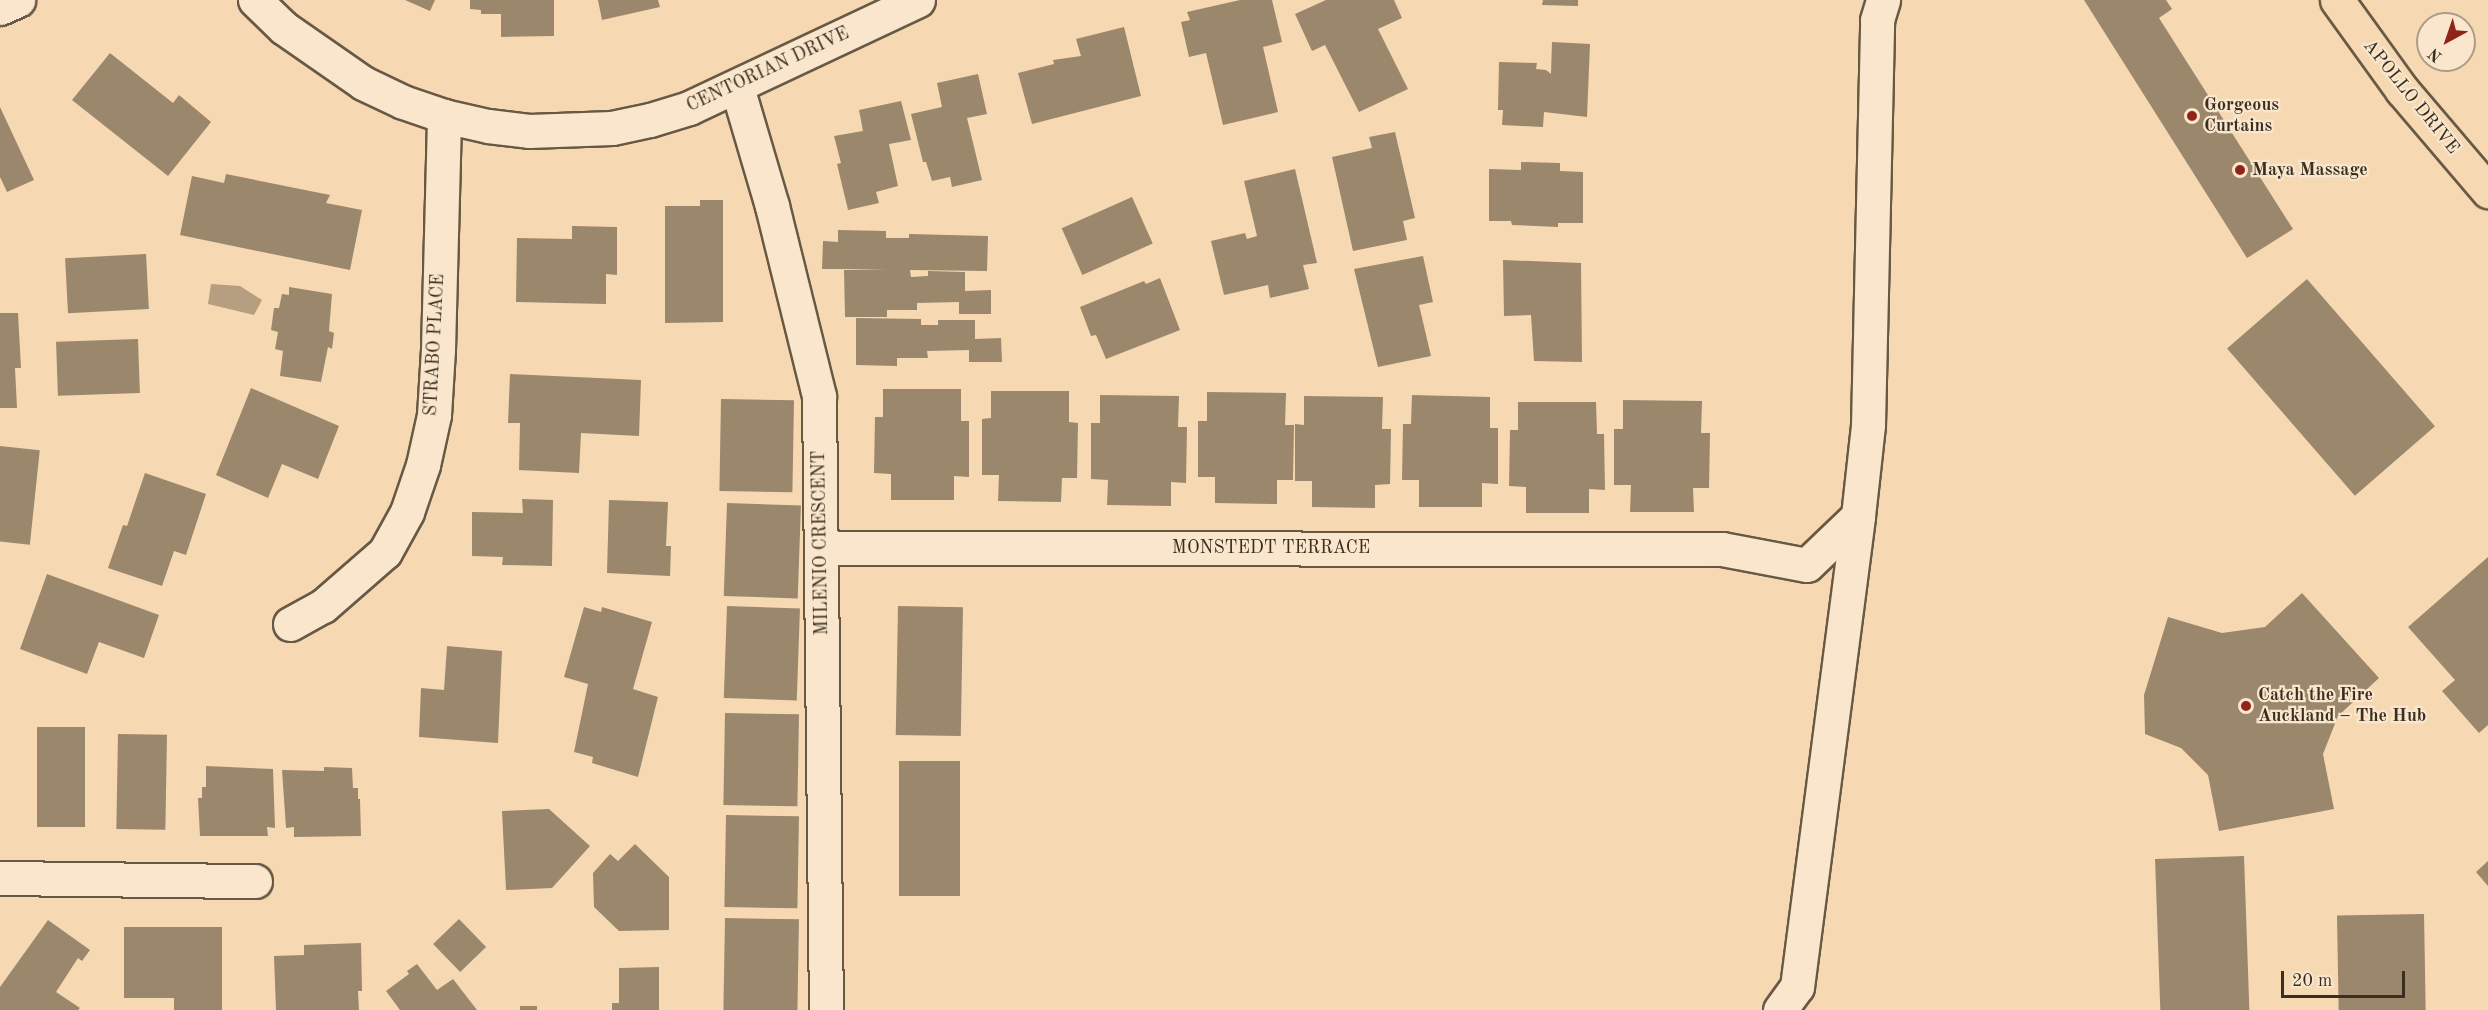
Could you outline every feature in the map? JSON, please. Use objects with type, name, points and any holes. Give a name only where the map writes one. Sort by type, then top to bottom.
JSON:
[{"type":"main road","name":"APOLLO DRIVE","points":[[2337,0],[2402,90],[2488,191]]},
{"type":"street","points":[[0,8],[18,0]]},
{"type":"street","name":"CENTORIAN DRIVE","points":[[255,0],[284,28],[363,83],[403,102],[444,116],[488,126],[529,131],[612,128],[660,117],[737,87],[918,0]]},
{"type":"street","points":[[1780,1010],[1797,987],[1868,425],[1877,20],[1883,0]]},
{"type":"street","name":"MILENIO CRESCENT","points":[[737,87],[772,206],[819,396],[826,1010]]},
{"type":"street","name":"STRABO PLACE","points":[[290,624],[323,606],[385,552],[407,512],[423,465],[434,415],[438,349],[444,116]]},
{"type":"street","name":"MONSTEDT TERRACE","points":[[821,549],[1722,549],[1807,565],[1858,516]]},
{"type":"street","points":[[0,878],[255,881]]},
{"type":"shaded area","points":[[211,284],[240,286],[262,300],[254,315],[208,304]]},
{"type":"building","points":[[405,0],[435,0],[430,11]]},
{"type":"building","points":[[470,0],[554,0],[554,36],[501,37],[501,14],[481,14],[481,10],[470,9]]},
{"type":"building","points":[[598,0],[658,0],[660,7],[602,20]]},
{"type":"building","points":[[1240,0],[1272,0],[1282,42],[1263,47],[1278,112],[1223,125],[1206,53],[1189,57],[1181,22],[1190,20],[1187,12]]},
{"type":"building","points":[[1326,0],[1394,0],[1402,18],[1378,29],[1408,89],[1359,112],[1325,45],[1312,51],[1295,14]]},
{"type":"building","points":[[1543,0],[1578,0],[1578,6],[1542,5]]},
{"type":"building","points":[[2084,0],[2166,0],[2172,9],[2159,18],[2293,229],[2247,258]]},
{"type":"building","points":[[1124,27],[1141,96],[1032,124],[1018,73],[1054,64],[1053,60],[1081,56],[1076,39]]},
{"type":"building","points":[[1552,42],[1590,44],[1587,117],[1544,112],[1543,127],[1502,125],[1503,110],[1498,110],[1499,62],[1537,63],[1536,69],[1546,70],[1551,74]]},
{"type":"building","points":[[110,53],[173,103],[179,95],[211,122],[168,176],[72,100]]},
{"type":"building","points":[[978,74],[987,114],[967,118],[982,180],[952,187],[950,177],[932,181],[926,162],[923,162],[911,114],[942,107],[937,83]]},
{"type":"building","points":[[901,101],[911,140],[889,144],[898,186],[876,192],[879,203],[848,210],[837,164],[841,163],[834,136],[863,131],[859,110]]},
{"type":"building","points":[[0,107],[34,180],[7,192],[0,177]]},
{"type":"building","points":[[1395,132],[1415,218],[1403,221],[1407,240],[1353,251],[1332,157],[1372,148],[1369,137]]},
{"type":"building","points":[[1521,162],[1560,163],[1560,171],[1583,172],[1583,223],[1558,223],[1558,227],[1512,225],[1511,221],[1489,221],[1489,169],[1521,170]]},
{"type":"building","points":[[1295,169],[1317,263],[1303,265],[1309,289],[1270,298],[1268,285],[1224,295],[1211,241],[1245,233],[1247,239],[1257,236],[1244,181]]},
{"type":"building","points":[[226,174],[330,195],[326,203],[362,210],[350,270],[180,235],[192,176],[224,183]]},
{"type":"building","points":[[1132,197],[1153,244],[1082,275],[1062,228]]},
{"type":"building","points":[[700,200],[723,200],[723,322],[665,323],[665,206],[700,206]]},
{"type":"building","points":[[572,226],[617,227],[617,275],[606,274],[606,304],[516,302],[517,238],[572,239]]},
{"type":"building","points":[[838,230],[886,231],[886,238],[909,238],[909,234],[988,236],[987,271],[910,270],[911,277],[928,276],[928,271],[965,272],[965,291],[991,290],[991,314],[959,314],[959,302],[917,303],[917,310],[887,310],[887,317],[845,317],[844,270],[887,269],[822,269],[823,241],[838,242]]},
{"type":"building","points":[[146,254],[149,309],[68,313],[65,258]]},
{"type":"building","points":[[1423,256],[1433,302],[1419,305],[1431,356],[1378,367],[1354,269]]},
{"type":"building","points":[[1503,260],[1581,263],[1582,362],[1534,361],[1531,315],[1504,316]]},
{"type":"building","points":[[1160,278],[1180,330],[1106,359],[1096,335],[1091,336],[1080,307],[1144,281],[1146,284]]},
{"type":"building","points":[[2307,279],[2435,426],[2355,496],[2227,349]]},
{"type":"building","points":[[289,287],[332,294],[329,331],[334,333],[332,349],[328,347],[321,382],[280,376],[283,351],[275,349],[278,332],[271,330],[274,308],[279,308],[282,294],[289,295]]},
{"type":"building","points":[[0,313],[18,313],[21,368],[15,368],[17,408],[0,408]]},
{"type":"building","points":[[856,318],[921,319],[921,325],[938,325],[938,320],[975,320],[975,339],[1001,338],[1002,362],[969,362],[969,350],[927,351],[928,358],[897,358],[897,366],[856,365]]},
{"type":"building","points":[[138,339],[140,393],[58,396],[56,342]]},
{"type":"building","points":[[510,374],[641,380],[639,436],[581,433],[579,473],[519,470],[520,423],[508,423]]},
{"type":"building","points":[[251,388],[339,426],[318,479],[282,464],[268,498],[216,475]]},
{"type":"building","points":[[883,389],[961,389],[961,421],[969,421],[969,477],[954,476],[954,500],[891,500],[891,474],[874,473],[875,417],[883,417]]},
{"type":"building","points":[[991,391],[1069,391],[1069,422],[1078,423],[1077,478],[1062,478],[1061,502],[998,501],[999,475],[982,475],[982,419],[991,418]]},
{"type":"building","points":[[1207,392],[1286,393],[1285,425],[1294,425],[1293,480],[1277,480],[1277,504],[1215,503],[1215,477],[1198,477],[1198,421],[1207,421]]},
{"type":"building","points":[[1100,395],[1179,396],[1178,427],[1187,427],[1186,483],[1171,482],[1171,506],[1107,505],[1108,480],[1091,479],[1091,423],[1100,423]]},
{"type":"building","points":[[1412,395],[1490,397],[1490,428],[1498,428],[1498,484],[1482,483],[1482,507],[1419,507],[1419,480],[1402,480],[1403,424],[1411,424]]},
{"type":"building","points":[[1304,396],[1383,397],[1382,429],[1391,429],[1390,484],[1375,485],[1375,508],[1312,507],[1312,481],[1295,481],[1295,424],[1304,425]]},
{"type":"building","points":[[721,399],[794,400],[792,492],[719,491]]},
{"type":"building","points":[[1623,400],[1702,401],[1701,433],[1710,433],[1709,488],[1693,488],[1694,512],[1630,512],[1631,485],[1614,485],[1614,429],[1623,429]]},
{"type":"building","points":[[1518,402],[1596,402],[1597,434],[1604,434],[1605,490],[1589,489],[1589,513],[1526,513],[1526,487],[1509,486],[1510,430],[1518,430]]},
{"type":"building","points":[[0,446],[40,450],[30,545],[0,542]]},
{"type":"building","points":[[145,473],[206,494],[186,555],[174,551],[162,586],[108,568],[123,525],[127,526]]},
{"type":"building","points":[[522,499],[553,500],[552,566],[502,565],[503,557],[472,556],[472,512],[523,513]]},
{"type":"building","points":[[609,500],[668,502],[666,546],[671,546],[670,576],[607,573]]},
{"type":"building","points":[[727,503],[801,506],[798,599],[724,596]]},
{"type":"building","points":[[2488,557],[2488,725],[2479,733],[2442,691],[2455,680],[2408,627]]},
{"type":"building","points":[[47,574],[159,615],[144,658],[99,642],[87,674],[20,649]]},
{"type":"building","name":"Catch the Fire Auckland – The Hub","points":[[2302,593],[2379,678],[2338,716],[2323,754],[2334,809],[2219,831],[2208,775],[2181,748],[2145,734],[2144,695],[2168,617],[2222,633],[2265,627]]},
{"type":"building","points":[[727,606],[800,609],[797,700],[724,698]]},
{"type":"building","points":[[898,606],[963,607],[961,736],[896,735]]},
{"type":"building","points":[[584,607],[601,612],[602,607],[652,622],[633,689],[658,697],[638,777],[592,763],[593,757],[574,752],[588,684],[564,677]]},
{"type":"building","points":[[447,646],[502,651],[498,743],[419,737],[421,688],[444,690]]},
{"type":"building","points":[[725,713],[799,714],[797,806],[723,805]]},
{"type":"building","points":[[37,727],[85,727],[85,827],[37,827]]},
{"type":"building","points":[[118,734],[167,735],[165,830],[116,829]]},
{"type":"building","points":[[899,761],[960,761],[960,896],[899,896]]},
{"type":"building","points":[[206,766],[273,769],[275,828],[267,827],[268,836],[200,836],[198,798],[202,798],[202,787],[206,787]]},
{"type":"building","points":[[324,767],[352,768],[353,788],[358,788],[358,799],[360,799],[361,836],[294,837],[294,827],[286,828],[282,770],[324,771]]},
{"type":"building","points":[[549,809],[590,846],[552,888],[506,890],[502,811]]},
{"type":"building","points":[[726,815],[799,816],[797,908],[724,907]]},
{"type":"building","points":[[635,844],[669,877],[669,930],[619,931],[594,907],[593,873],[610,854],[618,861]]},
{"type":"building","points":[[2244,856],[2249,1010],[2160,1010],[2155,859]]},
{"type":"building","points":[[2488,861],[2488,886],[2476,872]]},
{"type":"building","points":[[2424,914],[2426,1010],[2339,1010],[2337,916]]},
{"type":"building","points":[[725,918],[799,919],[797,1010],[723,1010]]},
{"type":"building","points":[[459,919],[486,947],[460,972],[433,944]]},
{"type":"building","points":[[48,920],[90,950],[82,961],[78,958],[56,992],[80,1008],[78,1010],[0,1010],[0,987]]},
{"type":"building","points":[[124,927],[222,927],[222,1010],[174,1010],[174,998],[124,998]]},
{"type":"building","points":[[361,943],[362,991],[358,991],[359,1010],[276,1010],[274,956],[304,955],[304,945]]},
{"type":"building","points":[[417,964],[437,990],[453,979],[477,1010],[400,1010],[386,991],[409,974],[407,971]]},
{"type":"building","points":[[659,967],[659,1010],[612,1010],[612,1003],[619,1003],[619,968]]},
{"type":"building","points":[[520,1006],[537,1006],[537,1010],[520,1010]]},
{"type":"place","name":"Gorgeous Curtains","points":[[2192,116]]},
{"type":"place","name":"Maya Massage","points":[[2240,170]]},
{"type":"place","name":"Catch the Fire Auckland – The Hub","points":[[2246,706]]}]
